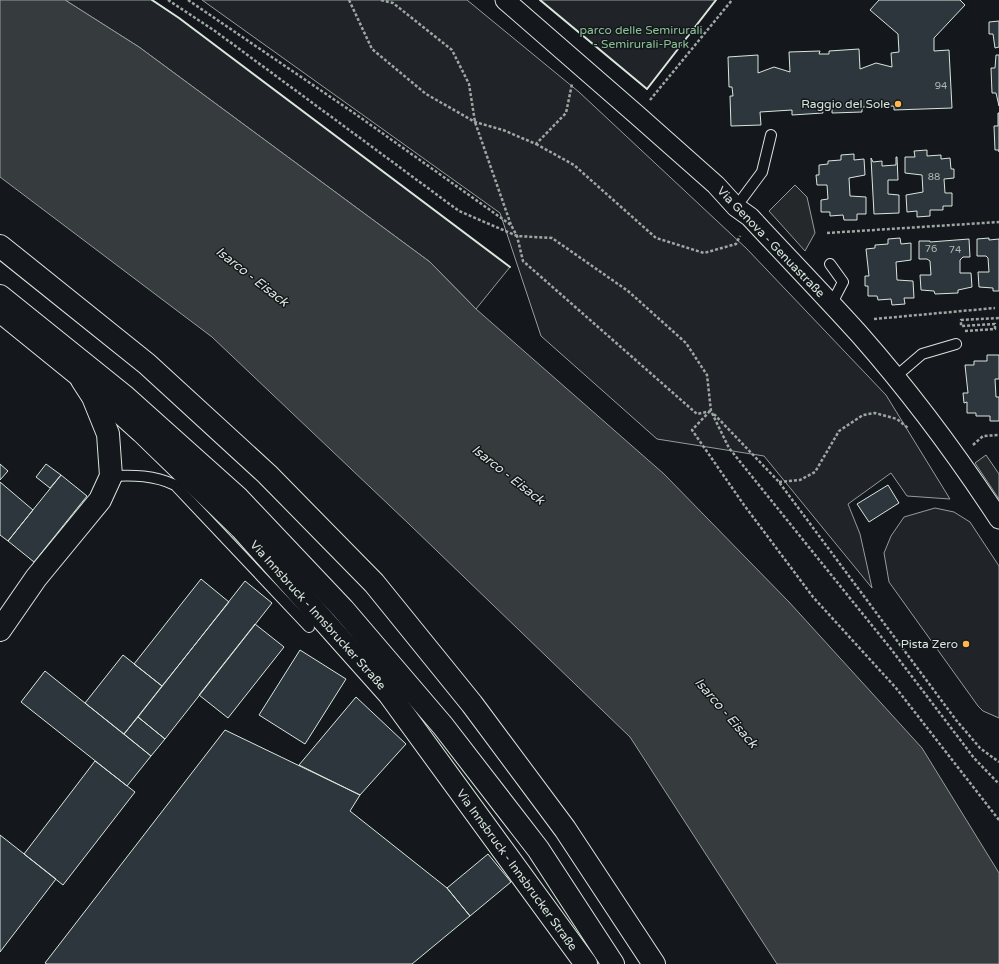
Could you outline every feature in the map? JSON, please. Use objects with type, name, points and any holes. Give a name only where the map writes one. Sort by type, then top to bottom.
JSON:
[{"type":"main road","points":[[0,246],[148,364],[267,474],[374,583],[472,704],[561,823],[654,964]]},
{"type":"main road","points":[[0,296],[123,395],[238,498],[343,609],[443,726],[523,831],[613,964]]},
{"type":"main road","name":"Via Innsbruck - Innsbrucker Straße","points":[[0,311],[80,376],[142,432],[241,528],[389,694],[586,964]]},
{"type":"main road","points":[[0,630],[36,578],[100,500],[111,476],[108,434],[93,397],[80,376]]},
{"type":"street","name":"Via Genova - Genuastraße","points":[[505,0],[716,185],[831,304],[860,335],[959,459],[999,519]]},
{"type":"lane","points":[[743,212],[762,172],[770,135]]},
{"type":"lane","points":[[830,264],[843,282],[831,304]]},
{"type":"lane","points":[[894,378],[922,354],[956,344]]},
{"type":"lane","points":[[111,476],[137,475],[162,479],[175,485],[310,627]]},
{"type":"path","points":[[168,0],[221,36],[459,211],[516,236],[552,238],[628,291],[686,343],[706,375],[710,411],[729,448],[891,649],[974,758],[999,784]]},
{"type":"path","points":[[188,0],[354,113],[511,225]]},
{"type":"path","points":[[349,0],[372,49],[426,94],[475,122],[503,130],[536,144],[574,166],[656,238],[704,253],[736,244],[743,212]]},
{"type":"path","points":[[381,0],[393,3],[428,29],[452,50],[469,84],[475,122],[516,236],[523,261],[697,414],[710,411]]},
{"type":"path","points":[[637,115],[732,0]]},
{"type":"path","points":[[536,144],[566,113],[571,84],[590,74]]},
{"type":"path","points":[[827,233],[999,222]]},
{"type":"path","points":[[860,335],[870,320],[995,308]]},
{"type":"path","points":[[964,332],[995,329],[995,324],[961,326],[961,320],[999,318]]},
{"type":"path","points":[[710,411],[779,482],[956,720],[980,748],[999,762]]},
{"type":"path","points":[[710,411],[692,430],[744,505],[813,597],[896,688],[999,820]]},
{"type":"path","points":[[779,482],[800,480],[815,472],[839,431],[863,415],[875,413],[897,419],[912,431]]},
{"type":"path","points":[[972,446],[982,436],[999,435]]},
{"type":"green space","points":[[65,0],[152,0],[179,18],[510,267],[476,309],[430,262],[139,47]]},
{"type":"green space","points":[[202,0],[467,0],[579,92],[747,249],[886,395],[950,499],[907,496],[891,473],[848,504],[860,534],[872,588],[764,456],[657,439],[541,336],[500,213]]},
{"type":"green space","name":"parco delle Semirurali - Semirurali-Park","points":[[540,0],[716,0],[647,89]]},
{"type":"green space","name":"Pista Zero","points":[[935,508],[954,512],[970,522],[999,566],[999,718],[983,711],[978,706],[889,582],[884,553],[891,536],[904,517]]},
{"type":"shaded area","points":[[795,185],[807,197],[815,233],[805,251],[769,211]]},
{"type":"shaded area","points":[[986,455],[999,474],[999,499],[975,463]]},
{"type":"water","name":"Isarco - Eisack","points":[[0,0],[65,0],[139,47],[430,262],[476,309],[664,474],[789,602],[922,748],[999,873],[999,964],[777,964],[630,737],[212,337],[0,177]]},
{"type":"building","points":[[879,0],[960,0],[965,5],[934,38],[934,51],[949,50],[952,108],[894,110],[894,106],[862,107],[862,112],[832,113],[832,108],[822,108],[823,113],[792,115],[792,110],[760,112],[761,125],[731,126],[730,96],[733,96],[732,87],[729,87],[728,57],[758,55],[758,73],[774,67],[790,72],[789,52],[820,51],[819,54],[829,54],[829,51],[859,49],[860,69],[876,63],[892,67],[891,53],[899,52],[898,34],[870,10]]},
{"type":"building","points":[[999,21],[999,47],[995,48],[993,34],[989,34],[989,22]]},
{"type":"building","points":[[996,55],[999,55],[999,106],[996,93],[992,93],[991,68],[995,68]]},
{"type":"building","points":[[998,113],[999,150],[995,150],[994,126],[998,126]]},
{"type":"building","points":[[927,150],[927,156],[941,155],[941,159],[950,158],[951,169],[954,169],[954,178],[944,179],[945,193],[952,193],[952,206],[943,206],[943,210],[930,210],[930,216],[917,217],[917,211],[907,212],[906,195],[923,192],[922,175],[905,173],[905,157],[915,157],[914,151]]},
{"type":"building","points":[[854,154],[854,160],[864,159],[865,175],[849,178],[850,196],[866,197],[866,214],[857,214],[857,220],[844,220],[843,215],[830,216],[830,212],[821,212],[821,200],[828,199],[827,185],[817,185],[816,175],[819,175],[819,165],[828,164],[828,161],[841,160],[841,155]]},
{"type":"building","points":[[896,157],[898,180],[888,180],[888,194],[899,195],[899,213],[874,214],[871,158],[873,162],[882,161],[882,166],[896,165]]},
{"type":"building","points":[[900,238],[901,244],[911,243],[911,260],[896,262],[897,280],[913,281],[914,298],[904,298],[905,304],[892,305],[891,299],[878,300],[877,296],[868,296],[868,286],[865,286],[865,276],[869,276],[866,249],[875,248],[875,245],[888,244],[888,239]]},
{"type":"building","points":[[989,238],[989,240],[999,239],[999,291],[993,291],[993,288],[979,287],[978,272],[989,272],[988,258],[986,256],[977,256],[977,239]]},
{"type":"building","points":[[969,239],[970,257],[963,257],[960,260],[960,273],[971,273],[972,287],[958,290],[958,293],[935,294],[934,291],[921,290],[920,275],[931,275],[930,261],[927,259],[919,259],[919,241],[930,242]]},
{"type":"building","points":[[987,355],[999,355],[999,379],[995,379],[996,397],[999,397],[999,421],[990,421],[990,416],[976,416],[976,413],[967,413],[967,402],[964,403],[963,393],[968,393],[965,365],[974,365],[974,361],[987,361]]},
{"type":"building","points":[[0,464],[8,471],[0,480]]},
{"type":"building","points":[[46,464],[61,475],[50,488],[36,477]]},
{"type":"building","points":[[61,475],[87,496],[34,562],[8,541]]},
{"type":"building","points":[[0,482],[33,510],[8,541],[0,535]]},
{"type":"building","points":[[888,485],[899,503],[869,522],[857,504]]},
{"type":"building","points":[[201,579],[229,602],[162,686],[134,664]]},
{"type":"building","points":[[245,581],[272,603],[165,739],[138,717]]},
{"type":"building","points":[[255,624],[284,647],[228,718],[199,695]]},
{"type":"building","points":[[300,650],[346,679],[305,744],[259,715]]},
{"type":"building","points":[[123,655],[162,686],[124,734],[85,703]]},
{"type":"building","points":[[45,671],[151,756],[127,786],[21,702]]},
{"type":"building","points":[[356,697],[406,744],[360,795],[299,765]]},
{"type":"building","points":[[138,717],[165,739],[151,756],[124,734]]},
{"type":"building","points":[[225,730],[360,795],[350,811],[447,888],[470,916],[412,964],[45,963]]},
{"type":"building","points":[[95,761],[135,792],[63,885],[24,854]]},
{"type":"building","points":[[0,835],[56,879],[0,952]]},
{"type":"building","points":[[488,854],[511,882],[470,916],[447,888]]},
{"type":"wall","points":[[152,0],[179,18],[510,267]]},
{"type":"wall","points":[[540,0],[647,89],[716,0]]},
{"type":"place","name":"Raggio del Sole","points":[[898,104]]},
{"type":"place","name":"Pista Zero","points":[[966,644]]}]
